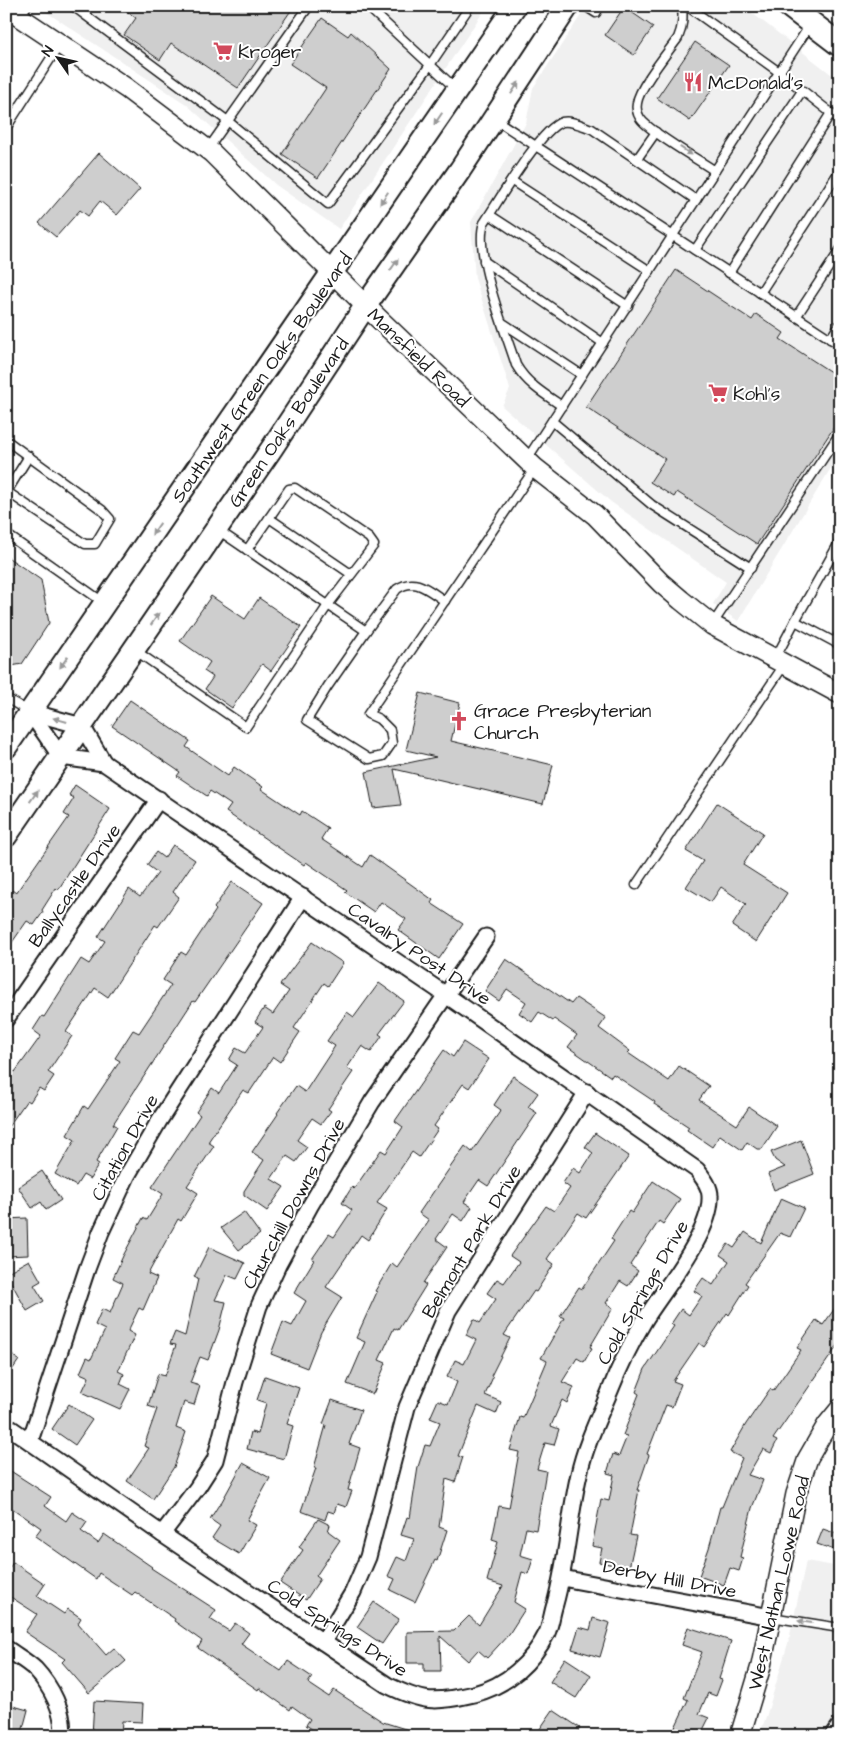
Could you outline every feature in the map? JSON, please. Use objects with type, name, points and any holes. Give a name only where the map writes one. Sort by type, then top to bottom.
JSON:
[{"type":"main road","name":"Southwest Green Oaks Boulevard","points":[[6,747],[515,6]]},
{"type":"main road","name":"Green Oaks Boulevard","points":[[6,836],[217,529],[366,305],[460,170],[568,6]]},
{"type":"main road","points":[[789,6],[840,45]]},
{"type":"street","name":"Mansfield Road","points":[[18,11],[60,44],[126,88],[208,149],[531,464],[595,515],[661,583],[712,625],[840,694]]},
{"type":"street","points":[[30,712],[82,726]]},
{"type":"street","points":[[30,712],[61,757]]},
{"type":"street","name":"Cavalry Post Drive","points":[[82,726],[104,764]]},
{"type":"street","name":"Cavalry Post Drive","points":[[61,757],[104,764],[159,800],[587,1092],[697,1170],[706,1182]]},
{"type":"street","name":"Ballycastle Drive","points":[[6,1018],[159,800]]},
{"type":"street","name":"Citation Drive","points":[[30,1441],[87,1269],[101,1232],[127,1176],[159,1121],[303,897]]},
{"type":"street","name":"Churchill Downs Drive","points":[[162,1534],[197,1488],[215,1460],[235,1382],[259,1306],[278,1265],[310,1206],[372,1102],[486,937]]},
{"type":"street","name":"Belmont Park Drive","points":[[323,1642],[353,1592],[368,1556],[407,1407],[448,1311],[587,1092]]},
{"type":"street","name":"Cold Springs Drive","points":[[6,1425],[162,1534],[387,1685],[408,1695],[426,1700],[445,1701],[484,1691],[504,1682],[519,1670],[535,1653],[547,1632],[562,1578],[578,1475],[585,1451],[623,1358],[644,1321],[701,1235],[708,1215],[710,1196],[706,1182]]},
{"type":"street","name":"West Nathan Lowe Road","points":[[740,1736],[761,1666],[796,1494],[808,1458],[827,1425],[839,1411]]},
{"type":"street","name":"Derby Hill Drive","points":[[562,1578],[771,1618]]},
{"type":"street","points":[[6,1648],[34,1668],[48,1687],[60,1712],[63,1729],[62,1736]]},
{"type":"lane","points":[[73,6],[228,122],[328,204],[430,65],[470,6]]},
{"type":"lane","points":[[208,149],[309,6]]},
{"type":"lane","points":[[367,6],[458,90]]},
{"type":"lane","points":[[585,6],[596,13],[600,6]]},
{"type":"lane","points":[[682,6],[684,19],[678,38],[641,90],[637,102],[639,117],[656,132],[716,171]]},
{"type":"lane","points":[[687,6],[779,72],[840,120]]},
{"type":"lane","points":[[445,601],[420,585],[411,583],[397,589],[328,686],[307,720],[369,759],[383,756],[392,744],[390,730],[378,719],[368,714],[445,601],[531,464],[552,421],[811,23]]},
{"type":"lane","points":[[6,128],[60,44]]},
{"type":"lane","points":[[695,250],[802,91]]},
{"type":"lane","points":[[729,273],[831,113]]},
{"type":"lane","points":[[494,119],[840,345]]},
{"type":"lane","points":[[562,406],[522,377],[516,365],[484,262],[482,229],[512,181],[536,146],[555,126],[567,122],[592,129],[696,200]]},
{"type":"lane","points":[[637,159],[656,132]]},
{"type":"lane","points":[[760,293],[840,170]]},
{"type":"lane","points":[[512,181],[650,271]]},
{"type":"lane","points":[[490,215],[628,306]]},
{"type":"lane","points":[[796,317],[840,250]]},
{"type":"lane","points":[[484,262],[603,343]]},
{"type":"lane","points":[[503,323],[582,375]]},
{"type":"lane","points":[[830,339],[840,324]]},
{"type":"lane","points":[[552,421],[652,505],[751,568]]},
{"type":"lane","points":[[712,625],[840,433]]},
{"type":"lane","points":[[6,440],[29,456],[102,510],[110,519],[95,544],[84,544],[7,492],[29,456]]},
{"type":"lane","points":[[134,650],[246,727],[328,605],[374,545],[369,538],[295,488],[289,489],[247,550]]},
{"type":"lane","points":[[269,518],[351,574]]},
{"type":"lane","points":[[217,529],[366,631]]},
{"type":"lane","points":[[6,534],[105,603]]},
{"type":"lane","points":[[636,885],[779,662],[796,621],[840,541]]},
{"type":"lane","points":[[796,621],[837,644],[840,633]]},
{"type":"lane","points":[[6,698],[30,712]]},
{"type":"lane","points":[[771,1618],[840,1628]]},
{"type":"lane","points":[[828,1736],[840,1719]]},
{"type":"shaded area","points":[[37,6],[487,6],[339,229],[276,185],[186,104]]},
{"type":"shaded area","points":[[587,6],[743,6],[840,81],[840,453],[738,621],[713,604],[726,582],[611,502],[502,406],[510,389],[475,278],[471,222],[526,123],[533,88]]},
{"type":"shaded area","points":[[806,1561],[840,1567],[840,1736],[759,1736],[789,1640]]},
{"type":"building","name":"Kroger","points":[[120,6],[294,6],[238,88],[171,43],[160,60],[124,35],[136,18]]},
{"type":"building","points":[[624,7],[653,27],[634,55],[605,35]]},
{"type":"building","points":[[322,18],[348,36],[351,32],[391,69],[318,178],[282,154],[326,88],[290,64]]},
{"type":"building","name":"McDonald's","points":[[695,42],[729,65],[690,121],[657,98]]},
{"type":"building","points":[[99,153],[140,189],[117,215],[100,201],[88,216],[80,210],[56,237],[39,223]]},
{"type":"building","name":"Kohl's","points":[[676,270],[752,320],[756,314],[784,333],[780,339],[840,378],[840,418],[757,544],[677,492],[674,497],[650,482],[665,459],[586,407]]},
{"type":"building","points":[[6,556],[41,580],[49,623],[22,664],[6,667]]},
{"type":"building","points":[[211,596],[245,619],[259,598],[301,627],[271,671],[262,664],[232,708],[205,689],[213,677],[204,671],[210,662],[180,641]]},
{"type":"building","points":[[420,693],[460,703],[451,741],[553,765],[543,804],[394,769],[401,805],[373,808],[366,772],[436,757],[406,750]]},
{"type":"building","points":[[130,700],[190,741],[186,747],[228,776],[234,767],[263,787],[261,789],[300,815],[302,811],[328,828],[321,839],[363,867],[370,855],[433,900],[431,903],[463,924],[439,959],[398,930],[406,919],[381,902],[374,912],[345,892],[347,890],[306,862],[304,865],[226,812],[231,805],[210,791],[207,796],[177,776],[180,772],[112,726]]},
{"type":"building","points":[[75,785],[110,809],[58,890],[56,888],[34,925],[27,921],[6,951],[6,898],[12,890],[16,893],[69,817],[64,814],[74,798],[69,795]]},
{"type":"building","points":[[717,803],[763,833],[743,865],[787,893],[756,942],[732,926],[746,904],[721,887],[711,902],[686,887],[703,861],[686,851]]},
{"type":"building","points":[[173,845],[195,860],[173,892],[179,897],[158,927],[155,925],[108,997],[95,988],[66,1032],[72,1036],[48,1072],[54,1076],[44,1091],[39,1088],[30,1102],[27,1100],[6,1130],[6,1066],[15,1072],[41,1036],[33,1030],[42,1016],[44,1017],[81,959],[89,964],[105,941],[98,937],[129,889],[140,897],[158,873],[147,865],[156,852],[164,858]]},
{"type":"building","points":[[232,882],[263,903],[195,1002],[193,1001],[113,1124],[117,1126],[96,1162],[99,1164],[90,1179],[83,1175],[76,1186],[55,1174],[75,1140],[67,1135],[84,1106],[88,1109],[120,1061],[115,1058],[133,1030],[139,1033],[171,985],[163,980],[181,952],[186,955]]},
{"type":"building","points":[[312,942],[343,963],[328,986],[324,983],[294,1028],[300,1032],[280,1062],[273,1057],[249,1093],[243,1090],[208,1142],[214,1146],[187,1186],[198,1193],[181,1221],[178,1219],[148,1274],[157,1278],[143,1310],[139,1308],[128,1331],[135,1335],[118,1371],[124,1374],[120,1384],[130,1389],[120,1409],[82,1392],[89,1377],[80,1373],[87,1357],[91,1359],[105,1330],[95,1325],[102,1309],[110,1313],[123,1283],[113,1278],[143,1218],[147,1220],[163,1194],[152,1187],[200,1115],[196,1112],[212,1088],[219,1093],[237,1065],[229,1060],[236,1048],[245,1053],[263,1027],[255,1022],[264,1008],[273,1014],[289,991],[280,985]]},
{"type":"building","points":[[506,959],[571,1004],[576,998],[606,1018],[599,1028],[630,1051],[628,1053],[669,1081],[679,1066],[709,1086],[699,1100],[737,1125],[749,1107],[777,1126],[762,1149],[757,1149],[747,1142],[742,1150],[720,1135],[712,1147],[687,1130],[689,1127],[654,1104],[655,1102],[613,1074],[611,1077],[568,1047],[577,1035],[554,1019],[553,1021],[539,1012],[532,1022],[519,1013],[526,1002],[507,989],[499,1001],[485,991]]},
{"type":"building","points":[[379,983],[404,1001],[379,1034],[382,1036],[371,1052],[362,1046],[347,1068],[353,1072],[328,1109],[331,1111],[321,1124],[312,1118],[297,1140],[307,1147],[296,1162],[287,1156],[271,1179],[284,1187],[267,1211],[244,1195],[244,1191],[264,1160],[252,1152],[296,1086],[305,1092],[335,1046],[327,1041],[347,1012],[354,1017]]},
{"type":"building","points":[[463,1042],[489,1059],[469,1088],[463,1084],[434,1126],[438,1129],[419,1157],[412,1152],[377,1203],[387,1209],[368,1240],[361,1235],[326,1287],[342,1297],[321,1332],[307,1368],[271,1354],[283,1322],[292,1326],[306,1301],[294,1293],[314,1260],[312,1259],[329,1234],[334,1237],[352,1210],[342,1203],[381,1150],[386,1153],[403,1127],[395,1121],[444,1050],[453,1057]]},
{"type":"building","points":[[513,1076],[538,1093],[528,1107],[537,1113],[488,1186],[479,1180],[464,1202],[472,1207],[463,1221],[453,1214],[436,1239],[447,1247],[423,1283],[426,1285],[398,1330],[394,1328],[379,1360],[386,1363],[373,1394],[347,1384],[365,1342],[356,1338],[377,1292],[375,1291],[392,1263],[397,1267],[429,1220],[419,1213],[465,1146],[472,1152],[501,1110],[494,1105]]},
{"type":"building","points":[[595,1133],[629,1156],[586,1218],[578,1213],[547,1259],[554,1264],[504,1335],[510,1338],[491,1376],[493,1377],[485,1395],[501,1402],[496,1414],[478,1406],[458,1456],[463,1457],[455,1482],[446,1479],[439,1527],[447,1530],[437,1561],[435,1560],[415,1602],[390,1590],[395,1579],[388,1576],[397,1557],[406,1561],[414,1539],[401,1535],[407,1517],[410,1518],[418,1467],[425,1445],[430,1446],[440,1422],[430,1418],[438,1400],[448,1404],[457,1382],[447,1377],[455,1360],[464,1364],[476,1340],[466,1335],[474,1319],[480,1323],[496,1299],[487,1293],[497,1279],[504,1283],[519,1262],[510,1256],[546,1206],[554,1211],[570,1188],[563,1183],[573,1168],[580,1173],[593,1153],[585,1147]]},
{"type":"building","points":[[801,1140],[814,1174],[774,1190],[768,1174],[785,1167],[775,1160],[771,1152]]},
{"type":"building","points":[[42,1171],[61,1200],[46,1210],[41,1202],[32,1208],[18,1187]]},
{"type":"building","points":[[653,1181],[680,1199],[663,1224],[659,1221],[630,1265],[638,1271],[628,1286],[620,1281],[606,1303],[613,1308],[590,1347],[592,1348],[584,1362],[577,1358],[562,1382],[574,1387],[567,1403],[562,1400],[551,1426],[559,1429],[554,1445],[545,1443],[537,1469],[546,1471],[536,1530],[526,1528],[520,1555],[533,1559],[528,1574],[522,1572],[514,1602],[525,1609],[509,1634],[487,1658],[478,1650],[468,1661],[440,1636],[441,1671],[424,1671],[424,1663],[407,1663],[407,1632],[454,1631],[469,1616],[479,1625],[503,1586],[487,1581],[498,1542],[492,1540],[499,1506],[509,1508],[519,1452],[510,1450],[520,1417],[523,1418],[547,1361],[541,1358],[564,1318],[560,1316],[579,1287],[582,1289],[614,1241],[611,1239],[629,1211],[632,1213]]},
{"type":"building","points":[[781,1198],[804,1208],[790,1237],[780,1233],[745,1283],[748,1285],[729,1315],[727,1313],[704,1347],[699,1343],[673,1381],[681,1384],[672,1407],[666,1405],[647,1454],[649,1455],[637,1490],[639,1490],[630,1535],[636,1536],[629,1568],[599,1562],[602,1548],[592,1546],[601,1499],[609,1501],[614,1475],[607,1473],[613,1454],[619,1456],[627,1436],[623,1435],[639,1394],[636,1392],[645,1369],[674,1326],[671,1324],[681,1309],[689,1315],[702,1296],[694,1291],[703,1278],[713,1285],[729,1261],[720,1255],[728,1244],[734,1248],[745,1232],[761,1243]]},
{"type":"building","points":[[244,1212],[260,1234],[239,1250],[221,1228]]},
{"type":"building","points":[[27,1218],[28,1255],[6,1256],[6,1219]]},
{"type":"building","points":[[209,1247],[245,1263],[237,1279],[227,1275],[215,1300],[226,1302],[219,1330],[208,1360],[200,1357],[190,1383],[200,1386],[194,1405],[184,1402],[176,1428],[186,1432],[174,1467],[153,1499],[127,1481],[149,1448],[144,1446],[157,1409],[148,1406],[158,1374],[165,1376],[176,1345],[170,1344],[175,1332],[185,1336],[198,1279],[194,1277]]},
{"type":"building","points":[[29,1260],[41,1281],[34,1285],[44,1301],[27,1311],[6,1273]]},
{"type":"building","points":[[840,1301],[840,1342],[773,1439],[777,1441],[771,1453],[763,1449],[748,1475],[763,1480],[752,1508],[740,1557],[743,1558],[739,1571],[730,1568],[724,1585],[699,1576],[720,1507],[722,1507],[742,1458],[730,1452],[746,1424],[770,1389],[773,1391],[801,1350],[797,1348],[816,1320],[823,1325]]},
{"type":"building","points":[[6,1351],[19,1360],[6,1379]]},
{"type":"building","points":[[265,1376],[299,1388],[287,1424],[293,1426],[284,1459],[247,1449],[251,1432],[258,1434],[266,1403],[257,1400]]},
{"type":"building","points":[[332,1400],[361,1410],[349,1444],[360,1448],[348,1490],[352,1491],[346,1507],[337,1504],[334,1513],[328,1511],[325,1520],[301,1511],[316,1468],[314,1468],[326,1425],[323,1424]]},
{"type":"building","points":[[69,1404],[92,1420],[75,1445],[52,1429]]},
{"type":"building","points":[[243,1463],[270,1478],[247,1520],[256,1525],[239,1554],[212,1538],[220,1526],[210,1519]]},
{"type":"building","points":[[6,1468],[51,1497],[45,1506],[66,1521],[72,1512],[87,1522],[81,1531],[98,1543],[104,1534],[151,1568],[216,1610],[210,1619],[229,1631],[235,1623],[249,1633],[241,1644],[281,1671],[288,1661],[312,1677],[308,1683],[329,1697],[334,1690],[383,1722],[418,1733],[418,1736],[322,1736],[306,1725],[310,1719],[292,1706],[290,1710],[198,1648],[202,1641],[174,1621],[175,1619],[135,1592],[132,1595],[99,1573],[96,1579],[35,1536],[41,1528],[6,1504]]},
{"type":"building","points":[[318,1519],[330,1525],[328,1531],[340,1540],[316,1576],[320,1579],[306,1600],[280,1583],[303,1550],[299,1547]]},
{"type":"building","points":[[823,1529],[840,1535],[840,1552],[817,1544]]},
{"type":"building","points":[[13,1562],[45,1584],[37,1596],[64,1614],[68,1609],[81,1618],[78,1623],[106,1655],[114,1648],[126,1661],[89,1693],[62,1662],[65,1659],[25,1632],[37,1614],[6,1594],[6,1573]]},
{"type":"building","points":[[374,1602],[399,1619],[382,1644],[357,1627]]},
{"type":"building","points":[[593,1618],[610,1623],[600,1657],[572,1649],[579,1627],[590,1630]]},
{"type":"building","points":[[688,1627],[731,1641],[719,1679],[722,1680],[716,1696],[708,1693],[699,1714],[709,1718],[700,1736],[671,1736],[688,1700],[684,1698],[702,1652],[682,1645]]},
{"type":"building","points":[[565,1658],[591,1675],[576,1698],[550,1682]]},
{"type":"building","points":[[94,1701],[143,1704],[142,1722],[122,1721],[121,1736],[92,1736]]},
{"type":"building","points":[[6,1704],[28,1710],[21,1736],[6,1736]]},
{"type":"building","points":[[553,1710],[580,1728],[575,1736],[535,1736]]},
{"type":"place","name":"Kroger","points":[[223,51]]},
{"type":"place","name":"McDonald's","points":[[693,82]]},
{"type":"place","name":"Kohl's","points":[[718,393]]},
{"type":"place","name":"Grace Presbyterian Church","points":[[459,721]]}]
